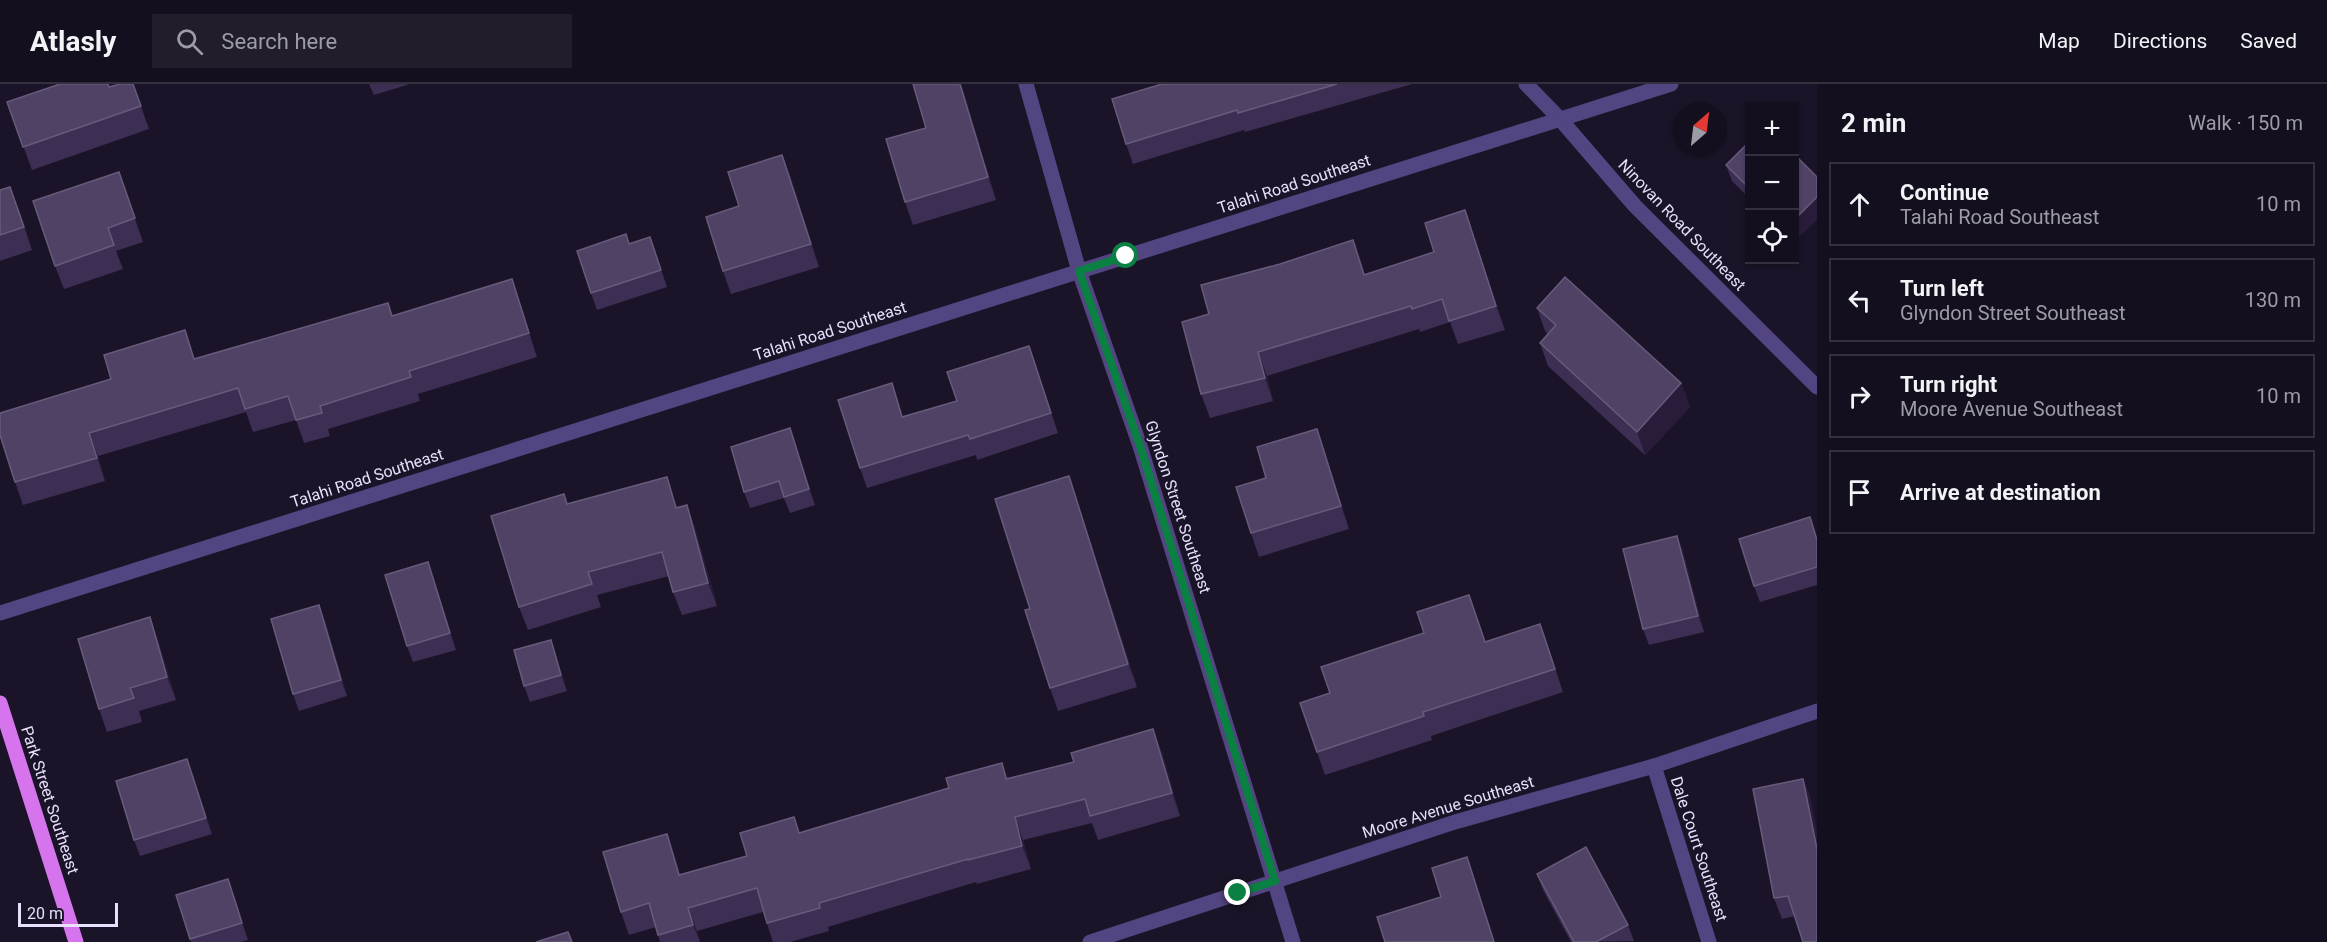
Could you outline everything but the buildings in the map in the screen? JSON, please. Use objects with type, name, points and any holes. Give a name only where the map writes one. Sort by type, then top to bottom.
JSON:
[{"type":"main road","name":"Park Street Southeast","points":[[0,702],[76,942]]},
{"type":"street","name":"Glyndon Street Southeast","points":[[1026,84],[1079,271],[1140,446],[1293,942]]},
{"type":"street","name":"Ninovan Road Southeast","points":[[1526,84],[1560,119],[1635,206],[1817,387]]},
{"type":"street","name":"Talahi Road Southeast","points":[[0,613],[1671,84]]},
{"type":"street","name":"Moore Avenue Southeast","points":[[1090,942],[1455,822],[1654,766],[1817,711]]},
{"type":"street","name":"Dale Court Southeast","points":[[1654,766],[1709,942]]},
{"type":"route","points":[[1126,256],[1079,271],[1140,446],[1275,881],[1238,893]]}]
